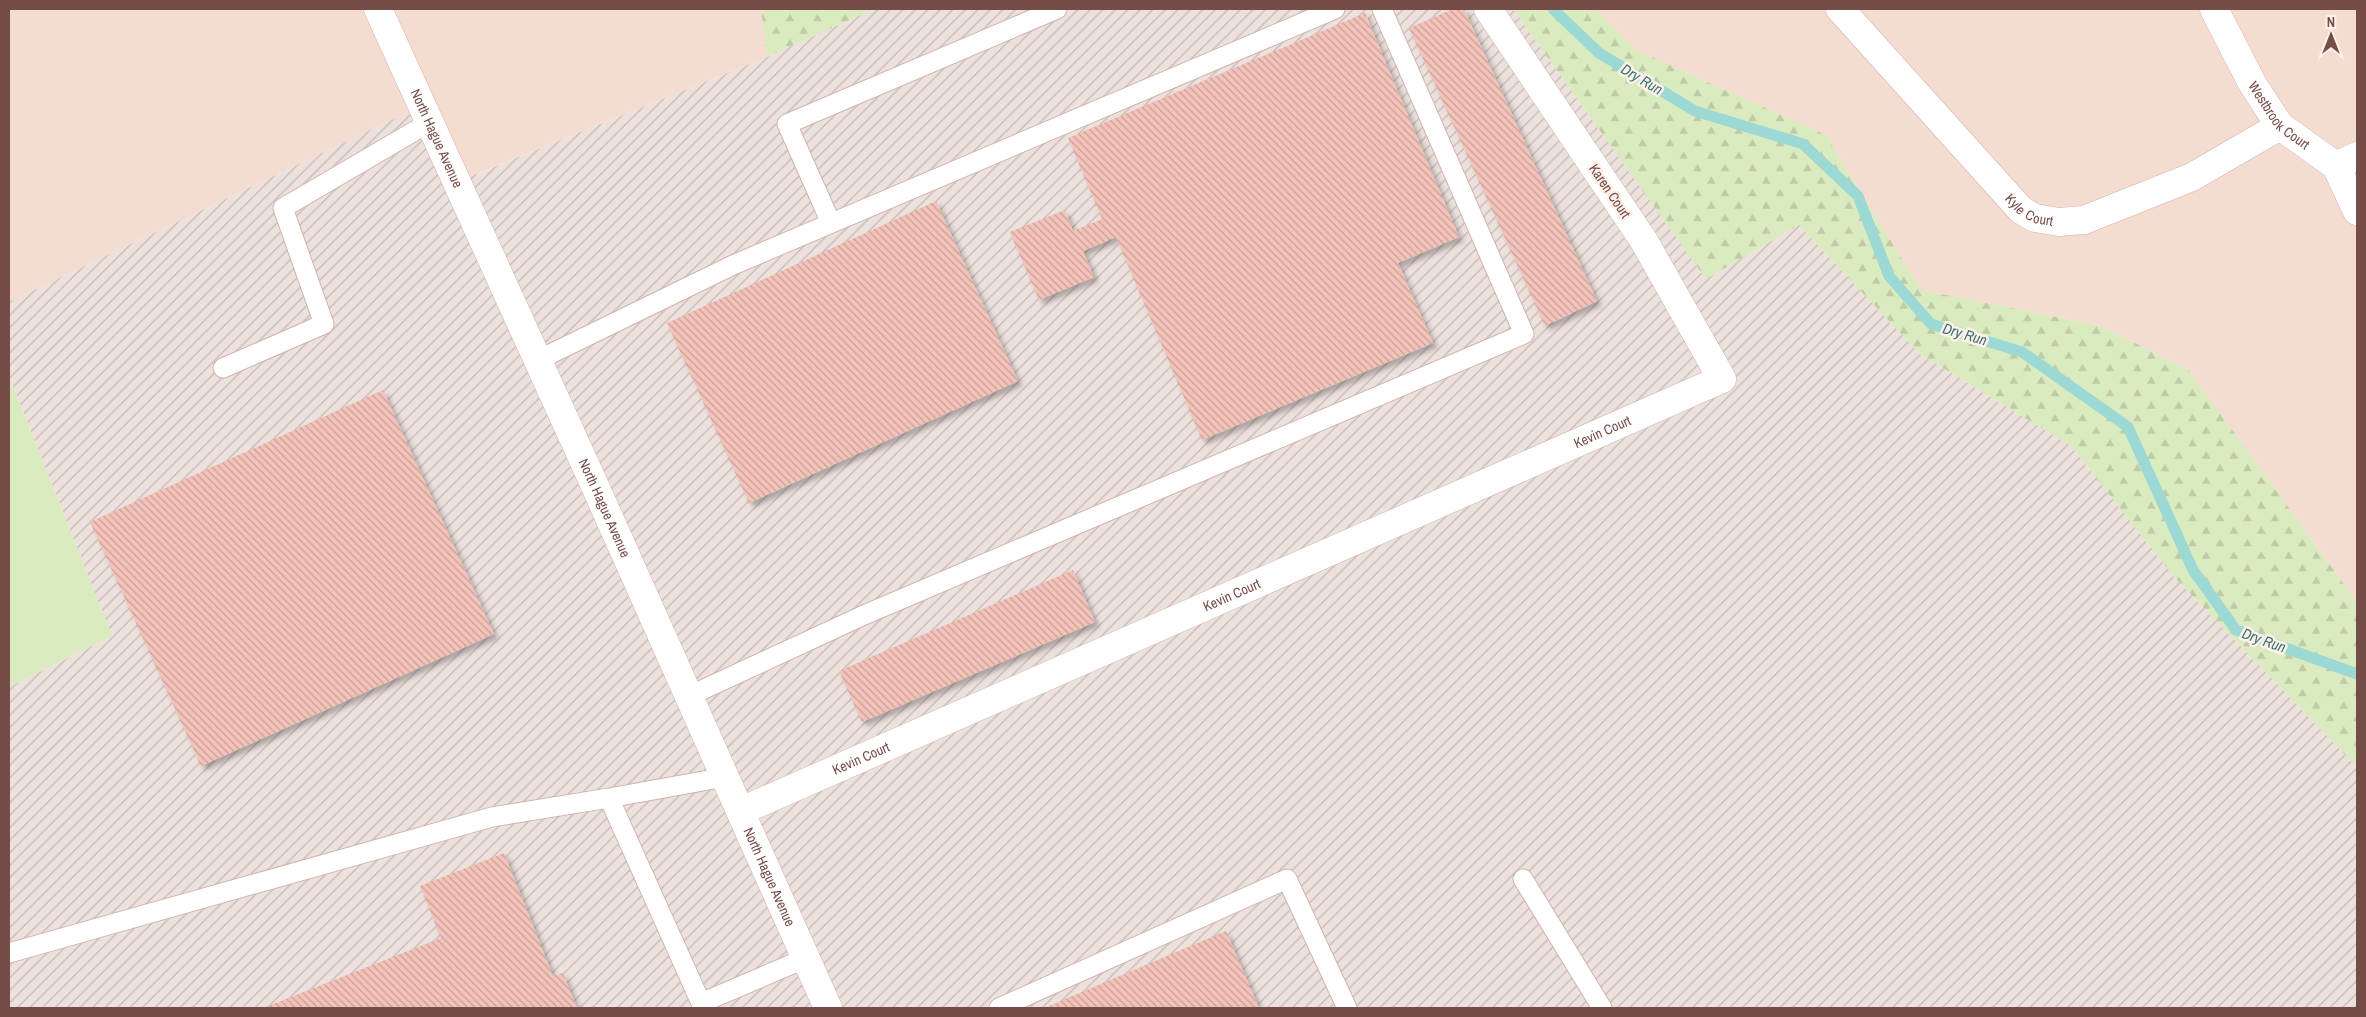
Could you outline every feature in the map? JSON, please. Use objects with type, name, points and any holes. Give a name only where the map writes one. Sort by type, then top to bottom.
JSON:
[{"type":"street","name":"North Hague Avenue","points":[[378,9],[726,777],[804,959],[828,1008]]},
{"type":"street","name":"Karen Court","points":[[1488,9],[1644,242],[1722,379]]},
{"type":"street","name":"Kyle Court","points":[[1840,9],[2021,210],[2035,218],[2059,222],[2092,216],[2192,177],[2280,126]]},
{"type":"street","name":"Westbrook Court","points":[[2214,9],[2252,83],[2280,126],[2346,161],[2357,211]]},
{"type":"street","name":"Kevin Court","points":[[741,812],[1722,379]]},
{"type":"lane","points":[[831,223],[788,124],[1057,9]]},
{"type":"lane","points":[[538,360],[732,265],[1335,9]]},
{"type":"lane","points":[[689,696],[864,615],[1524,334],[1382,9]]},
{"type":"lane","points":[[223,368],[324,324],[283,208],[430,122]]},
{"type":"lane","points":[[9,953],[492,817],[726,777]]},
{"type":"lane","points":[[609,798],[701,1002],[804,959]]},
{"type":"lane","points":[[1000,1008],[1287,879],[1347,1008]]},
{"type":"lane","points":[[1523,879],[1602,1008]]},
{"type":"shaded area","points":[[9,9],[761,9],[767,57],[458,181],[425,104],[9,302]]},
{"type":"shaded area","points":[[874,9],[1513,9],[1706,279],[1799,225],[1920,354],[2071,446],[2175,578],[2357,767],[2357,1008],[9,1008],[9,687],[112,636],[9,376],[9,302],[425,104],[459,181],[767,57]]},
{"type":"shaded area","points":[[1595,9],[2357,9],[2357,602],[2189,370],[2101,326],[1921,290],[1826,135],[1636,50]]},
{"type":"green space","points":[[761,9],[874,9],[767,57]]},
{"type":"green space","points":[[1513,9],[1595,9],[1636,50],[1826,135],[1921,290],[2101,326],[2189,370],[2357,602],[2357,767],[2175,578],[2071,446],[1920,354],[1799,225],[1706,279]]},
{"type":"green space","points":[[9,376],[112,636],[9,687]]},
{"type":"building","points":[[1453,9],[1464,9],[1597,301],[1545,326],[1409,28]]},
{"type":"building","points":[[1365,13],[1459,237],[1398,263],[1433,343],[1202,440],[1116,237],[1083,251],[1094,277],[1039,300],[1010,232],[1065,210],[1073,231],[1102,219],[1068,138]]},
{"type":"building","points":[[936,201],[1018,381],[749,503],[667,323]]},
{"type":"building","points":[[383,390],[494,634],[201,766],[90,522]]},
{"type":"building","points":[[1073,570],[1095,622],[862,722],[839,671]]},
{"type":"building","points":[[504,853],[553,976],[563,973],[577,1008],[263,1008],[441,938],[420,886]]},
{"type":"building","points":[[1226,931],[1259,1008],[1044,1008]]},
{"type":"waterway","name":"Dry Run","points":[[1553,9],[1599,53],[1695,111],[1803,144],[1858,196],[1889,276],[1931,324],[2022,352],[2128,427],[2193,570],[2236,630],[2357,674]]}]
